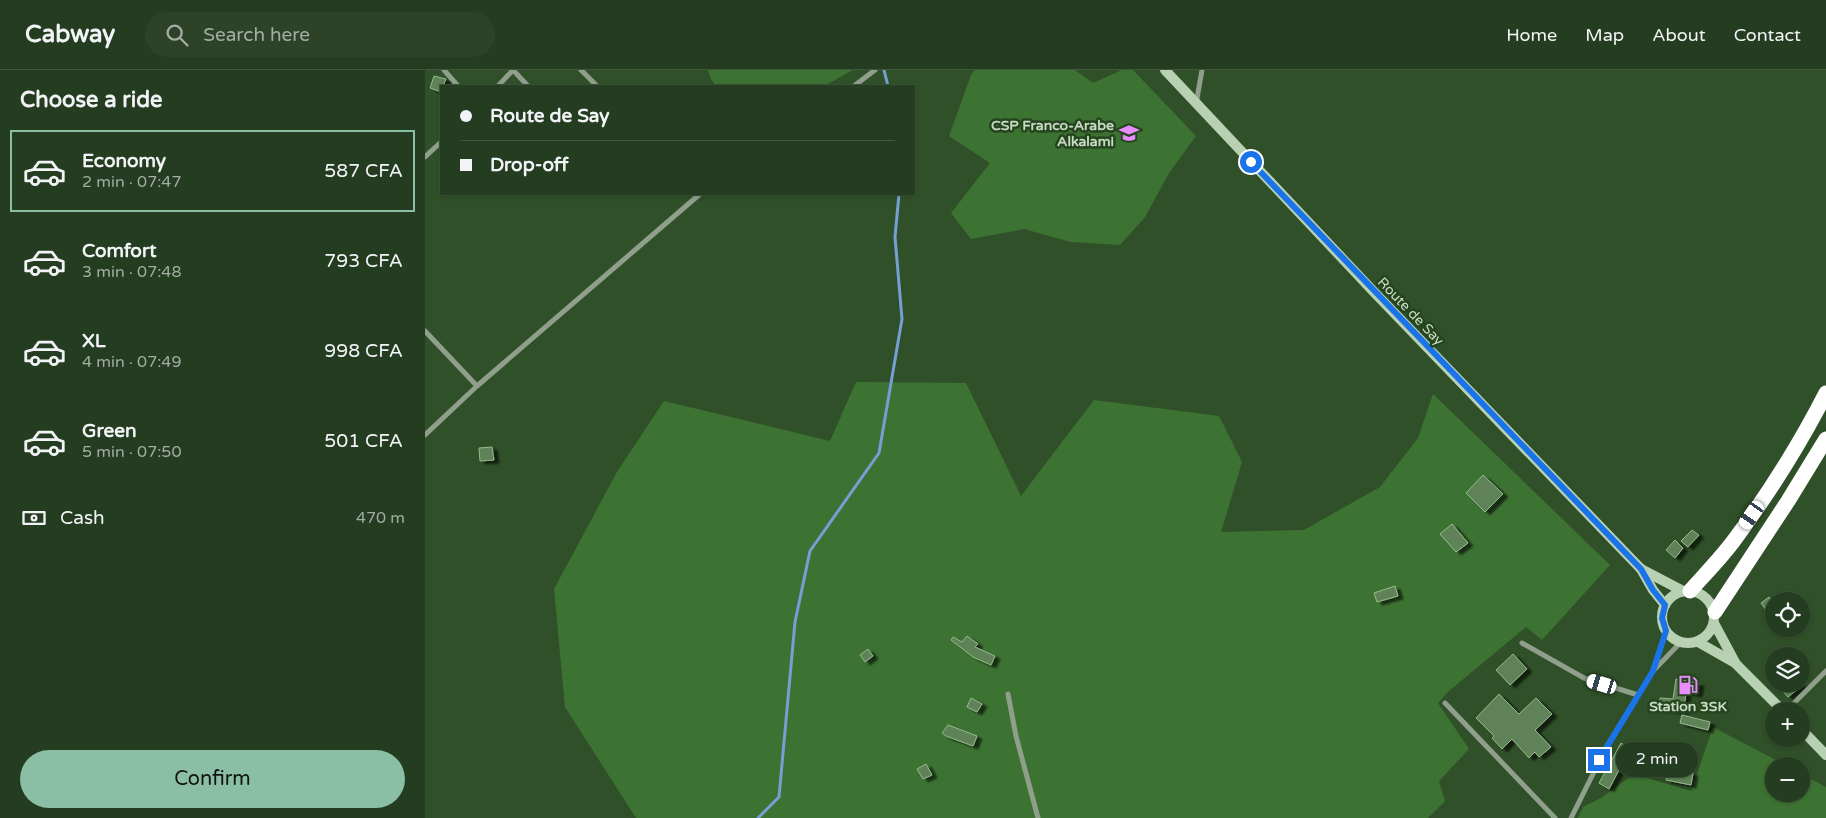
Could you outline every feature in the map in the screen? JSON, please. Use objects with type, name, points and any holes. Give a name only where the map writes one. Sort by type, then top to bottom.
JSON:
[{"type":"highway","points":[[1686,591],[1734,540],[1769,490],[1811,423],[1826,393]]},
{"type":"highway","points":[[1714,618],[1826,438]]},
{"type":"main road","name":"Route de Say","points":[[1165,70],[1379,298],[1641,569],[1653,590],[1665,605]]},
{"type":"main road","name":"Route de Say","points":[[1641,569],[1686,591]]},
{"type":"main road","points":[[1736,664],[1714,618],[1709,600],[1697,592],[1686,591],[1669,599],[1665,605],[1662,618],[1666,631],[1675,640],[1698,642],[1736,664],[1776,702]]},
{"type":"main road","points":[[1698,642],[1708,634],[1714,618]]},
{"type":"main road","points":[[1810,738],[1826,755]]},
{"type":"street","points":[[444,70],[457,85]]},
{"type":"street","points":[[499,85],[513,70],[527,85]]},
{"type":"street","points":[[581,70],[596,85]]},
{"type":"street","points":[[855,85],[875,70]]},
{"type":"street","points":[[1196,104],[1202,70]]},
{"type":"street","points":[[425,157],[440,143]]},
{"type":"street","points":[[425,435],[477,386],[699,195]]},
{"type":"street","points":[[425,331],[477,386]]},
{"type":"street","points":[[1653,671],[1666,631]]},
{"type":"street","points":[[1571,818],[1607,746],[1653,671],[1681,642]]},
{"type":"street","points":[[1522,643],[1584,678],[1638,695]]},
{"type":"street","points":[[1794,702],[1826,671]]},
{"type":"street","points":[[1008,694],[1016,736],[1038,818]]},
{"type":"street","points":[[1445,703],[1555,818]]},
{"type":"green space","points":[[708,70],[853,70],[826,85],[715,85]]},
{"type":"green space","points":[[975,70],[1075,70],[1093,83],[1122,70],[1133,70],[1196,136],[1169,173],[1145,217],[1120,245],[1071,242],[1024,229],[971,239],[951,213],[990,163],[949,136],[971,75]]},
{"type":"green space","points":[[856,382],[966,383],[1021,496],[1094,400],[1219,416],[1242,462],[1221,532],[1304,530],[1380,487],[1418,438],[1433,394],[1610,565],[1542,640],[1526,627],[1449,691],[1438,703],[1469,749],[1439,781],[1445,801],[1428,818],[636,818],[565,707],[554,589],[617,472],[664,401],[830,441]]},
{"type":"green space","points":[[1713,727],[1770,757],[1765,757],[1765,802],[1810,802],[1810,779],[1826,787],[1826,818],[1578,818],[1583,807],[1601,798],[1631,776],[1640,776],[1691,791]]},
{"type":"building","points":[[434,76],[446,79],[443,85],[440,85],[440,92],[430,88]]},
{"type":"building","points":[[492,447],[494,460],[480,461],[479,448]]},
{"type":"building","points":[[1483,475],[1503,494],[1485,512],[1466,493]]},
{"type":"building","points":[[1452,524],[1468,543],[1456,552],[1440,534]]},
{"type":"building","points":[[1692,530],[1699,535],[1688,547],[1681,541]]},
{"type":"building","points":[[1675,540],[1683,548],[1675,558],[1666,550]]},
{"type":"building","points":[[1395,586],[1398,596],[1377,602],[1374,593]]},
{"type":"building","points":[[1765,600],[1765,609],[1761,603]]},
{"type":"building","points":[[967,636],[978,644],[975,647],[995,656],[991,665],[973,657],[951,640],[953,637],[962,642]]},
{"type":"building","points":[[868,649],[873,656],[865,662],[860,655]]},
{"type":"building","points":[[1513,654],[1527,669],[1510,685],[1496,670]]},
{"type":"building","points":[[1676,679],[1699,683],[1697,694],[1686,692],[1684,711],[1659,709],[1660,698],[1673,699]]},
{"type":"building","points":[[1784,692],[1794,692],[1788,697]]},
{"type":"building","points":[[1499,694],[1519,714],[1536,698],[1552,714],[1535,730],[1551,747],[1539,757],[1535,752],[1529,758],[1512,739],[1502,749],[1492,738],[1494,736],[1476,718]]},
{"type":"building","points":[[971,698],[982,704],[977,712],[967,707]]},
{"type":"building","points":[[1682,715],[1710,722],[1708,730],[1680,723]]},
{"type":"building","points":[[948,725],[977,736],[973,746],[942,733]]},
{"type":"building","points":[[1621,743],[1630,749],[1609,789],[1599,783]]},
{"type":"building","points":[[1673,749],[1682,751],[1679,770],[1693,773],[1691,785],[1666,780]]},
{"type":"building","points":[[926,764],[932,775],[923,779],[917,769]]},
{"type":"waterway","points":[[884,70],[888,85]]},
{"type":"waterway","points":[[758,818],[779,797],[795,622],[810,551],[879,453],[902,319],[895,237],[899,195]]},
{"type":"place","name":"CSP Franco-Arabe Alkalami","points":[[1129,133]]},
{"type":"place","name":"Station 3SK","points":[[1688,685]]},
{"type":"route","points":[[1251,162],[1641,569],[1653,590],[1665,605],[1662,611],[1662,618],[1666,631],[1653,671],[1599,760]]}]
